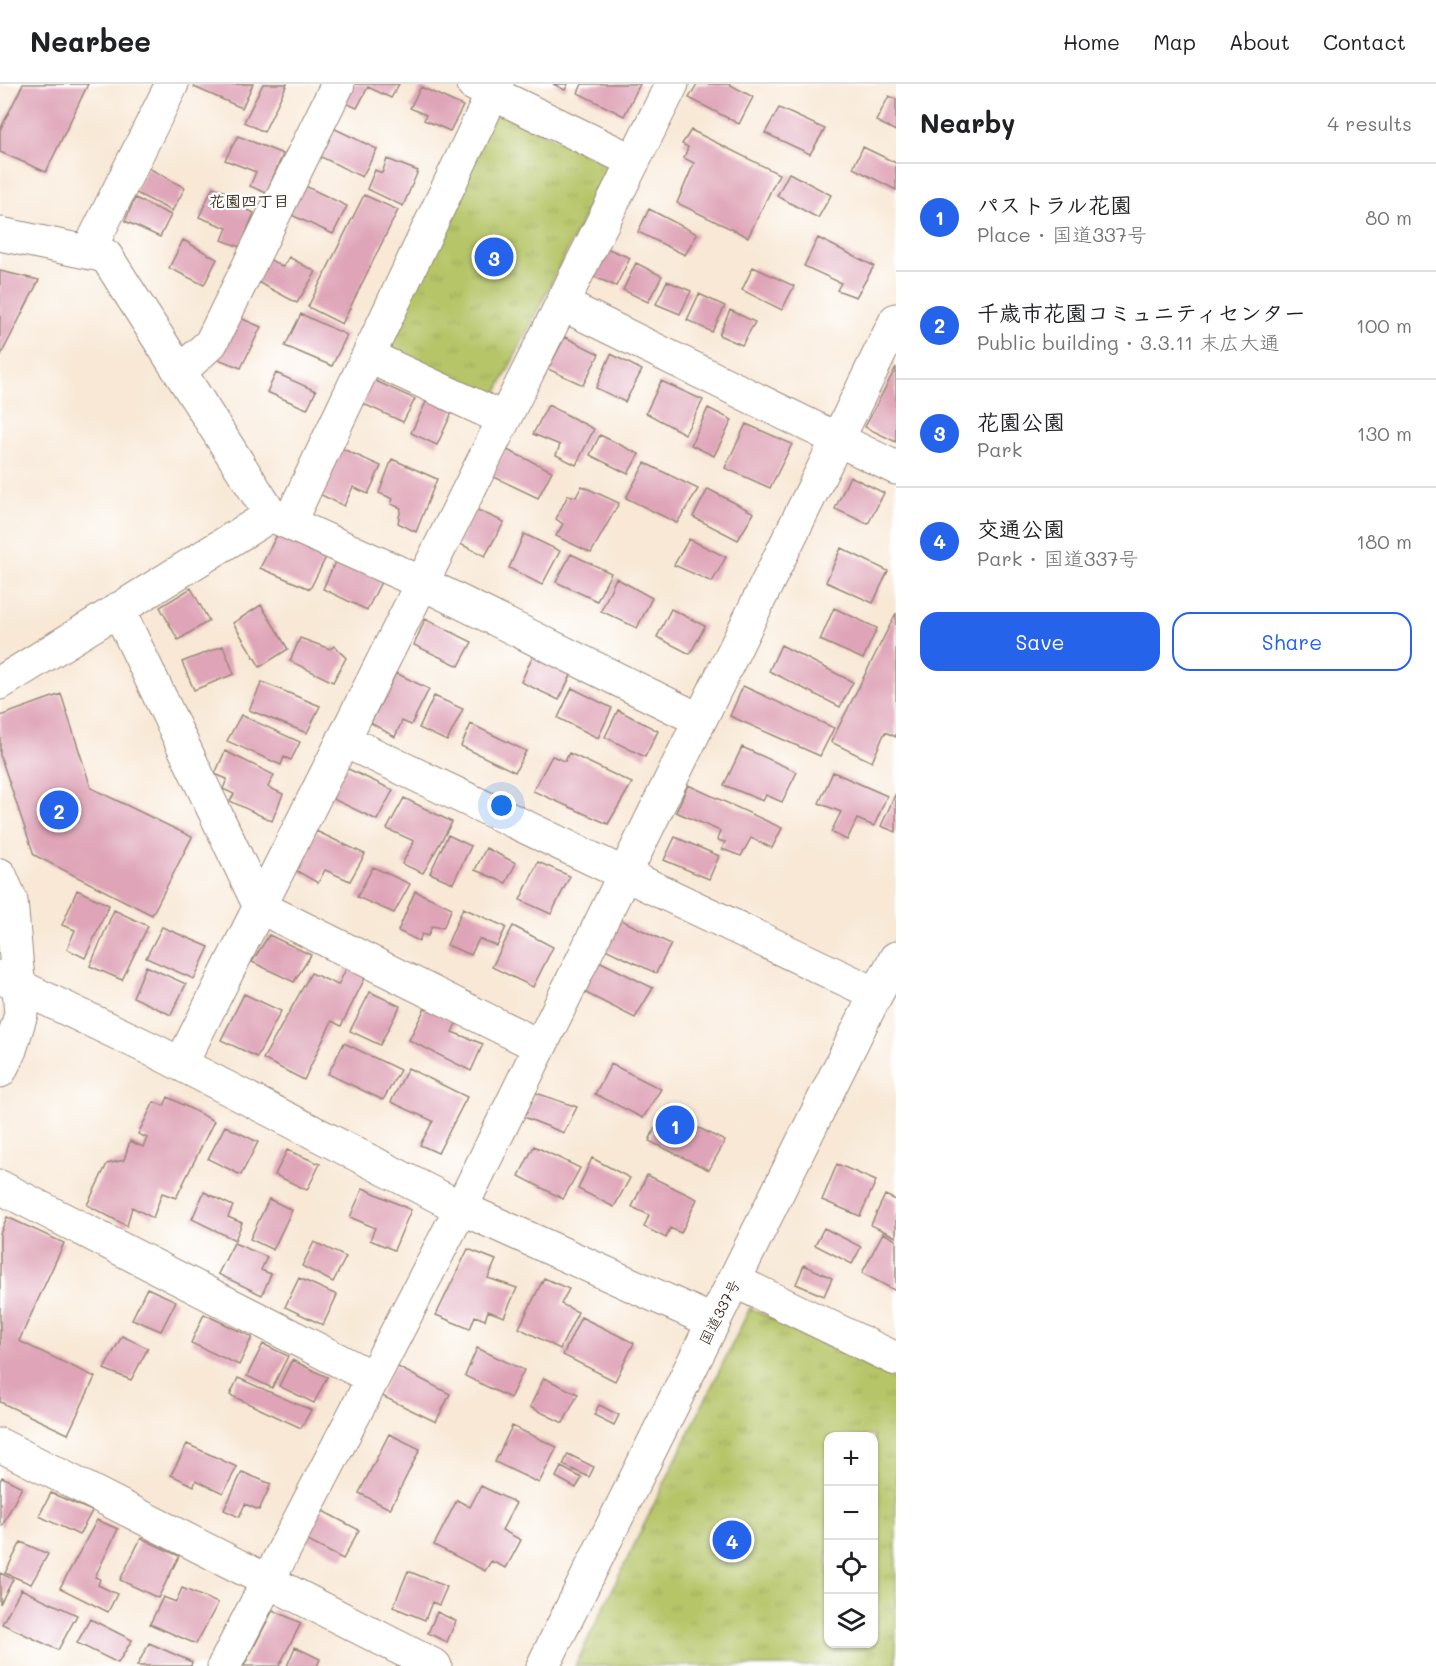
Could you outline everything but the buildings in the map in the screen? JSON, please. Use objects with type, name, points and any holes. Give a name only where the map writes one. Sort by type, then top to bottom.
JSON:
[{"type":"main road","points":[[88,252],[172,84]]},
{"type":"main road","points":[[180,372],[211,342],[339,84]]},
{"type":"main road","points":[[181,1064],[672,84]]},
{"type":"main road","points":[[0,683],[118,609],[280,519],[368,356],[487,87],[633,161]]},
{"type":"main road","points":[[0,234],[106,256],[180,372],[280,519],[422,583],[700,720]]},
{"type":"main road","points":[[562,304],[896,468]]},
{"type":"main road","points":[[224,1666],[461,1208],[896,320]]},
{"type":"main road","points":[[368,356],[504,419]]},
{"type":"main road","points":[[118,609],[260,907],[539,1046]]},
{"type":"main road","points":[[343,740],[876,994]]},
{"type":"main road","points":[[0,875],[11,901],[10,982],[21,1014],[10,1050],[0,1071]]},
{"type":"main road","name":"国道337号","points":[[543,1666],[876,994],[896,958]]},
{"type":"main road","points":[[10,982],[181,1064],[461,1208],[714,1322]]},
{"type":"main road","points":[[0,1187],[374,1378]]},
{"type":"main road","points":[[735,1281],[896,1359]]},
{"type":"main road","points":[[0,1445],[435,1666]]},
{"type":"green space","points":[[494,109],[610,165],[494,398],[381,348]]},
{"type":"green space","points":[[750,1308],[896,1380],[896,1666],[575,1666]]},
{"type":"place","name":"花園公園","points":[[494,257]]},
{"type":"place","name":"千歳市花園コミュニティセンター","points":[[59,810]]},
{"type":"place","name":"パストラル花園","points":[[675,1125]]},
{"type":"place","name":"交通公園","points":[[732,1540]]},
{"type":"district","name":"花園四丁目","points":[[249,200]]}]
